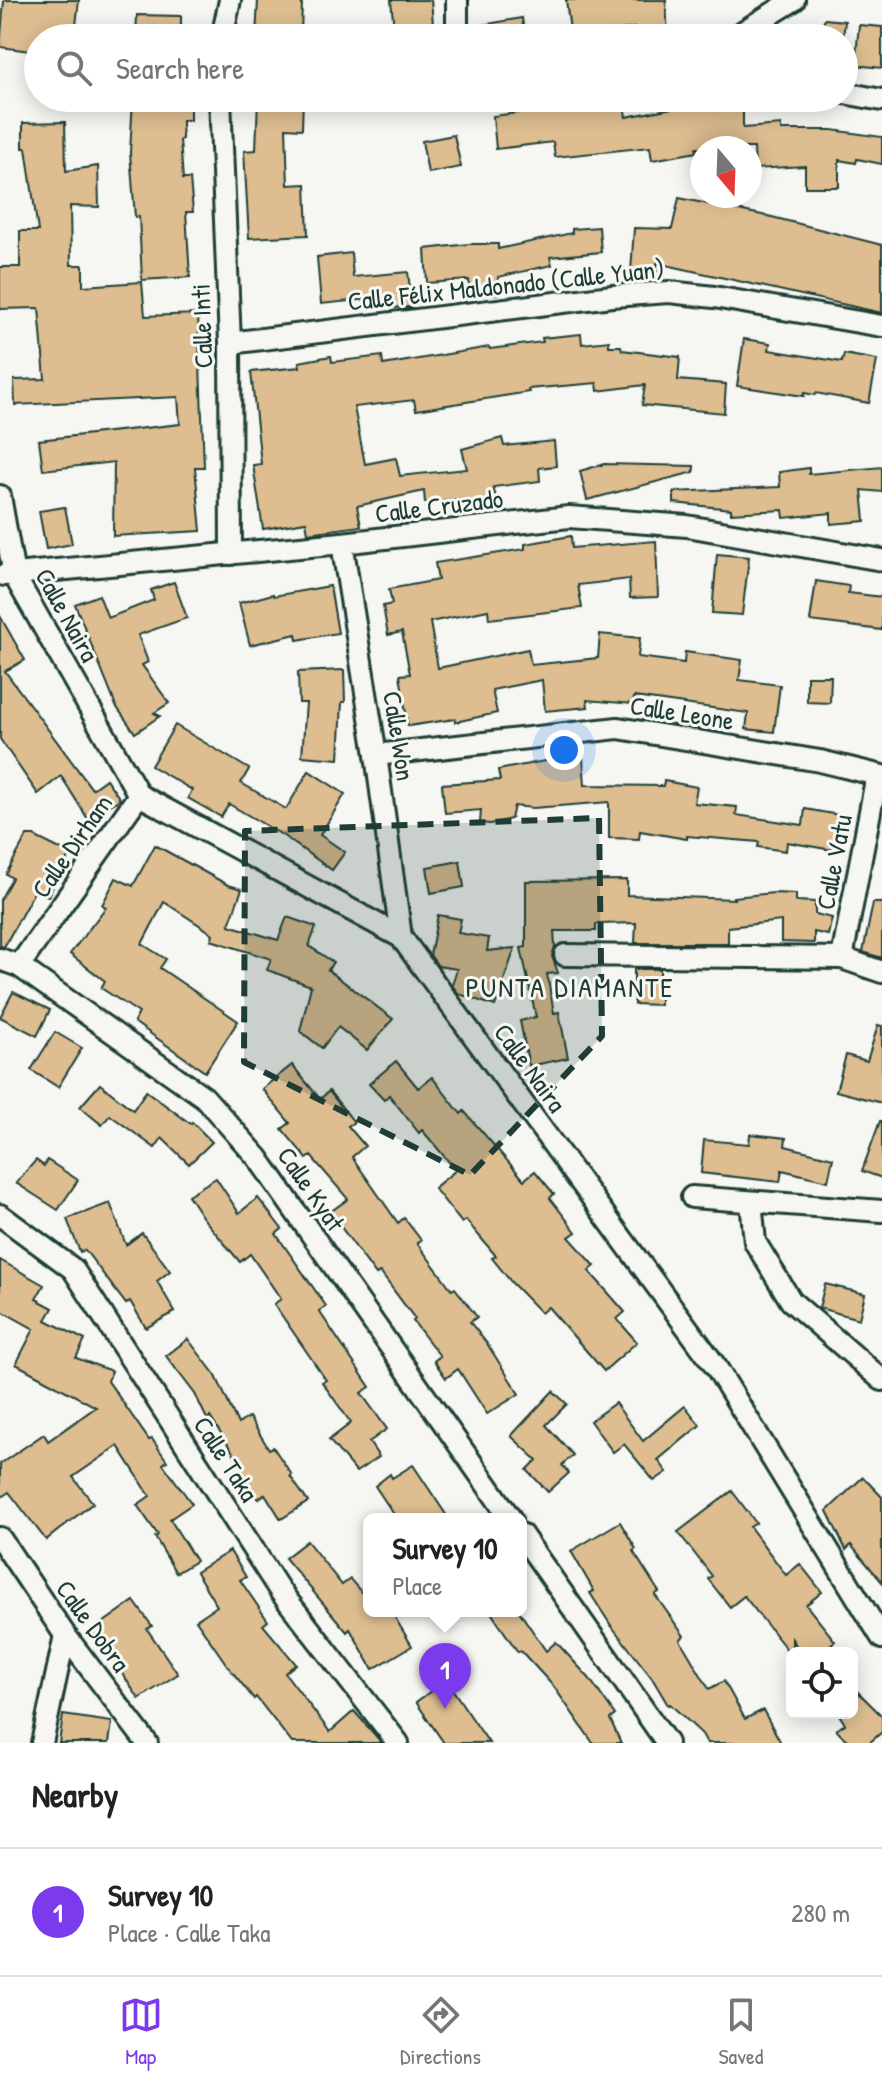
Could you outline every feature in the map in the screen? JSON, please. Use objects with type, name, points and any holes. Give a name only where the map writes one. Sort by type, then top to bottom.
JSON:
[{"type":"street","points":[[225,24],[230,0]]},
{"type":"street","points":[[457,0],[457,24]]},
{"type":"street","points":[[755,24],[794,0]]},
{"type":"street","points":[[858,96],[882,100]]},
{"type":"street","name":"Calle Inti","points":[[221,112],[230,343],[231,554]]},
{"type":"street","name":"Calle Félix Maldonado (Calle Yuan)","points":[[230,343],[612,296],[669,292],[882,326]]},
{"type":"street","name":"Calle Naira","points":[[0,496],[7,575],[139,795],[401,937],[716,1367],[882,1638]]},
{"type":"street","name":"Calle Cruzado","points":[[7,575],[342,543],[569,517],[687,526],[882,560]]},
{"type":"street","name":"Calle Won","points":[[342,543],[401,937]]},
{"type":"street","name":"Calle Leone","points":[[376,755],[618,728],[820,761],[880,776]]},
{"type":"street","name":"Calle Vatu","points":[[842,958],[880,776]]},
{"type":"street","name":"Calle Dirham","points":[[10,963],[139,795]]},
{"type":"street","points":[[565,955],[842,958],[882,972]]},
{"type":"street","name":"Calle Kyat","points":[[10,963],[204,1097],[258,1158],[507,1513]]},
{"type":"street","points":[[692,1197],[882,1211]]},
{"type":"street","points":[[751,1202],[755,1242],[791,1301],[882,1380]]},
{"type":"street","name":"Calle Taka","points":[[0,1215],[73,1269],[280,1591],[398,1743]]},
{"type":"street","name":"Calle Dobra","points":[[0,1538],[65,1635],[147,1743]]},
{"type":"street","points":[[527,1543],[667,1743]]},
{"type":"street","points":[[42,1743],[65,1635]]},
{"type":"highlighted area","points":[[599,818],[602,1036],[470,1175],[244,1062],[245,831]]},
{"type":"building","points":[[4,0],[79,0],[76,24],[24,24],[24,50],[0,47]]},
{"type":"building","points":[[258,0],[302,0],[301,24],[257,24]]},
{"type":"building","points":[[391,0],[431,0],[433,24],[394,24]]},
{"type":"building","points":[[566,0],[666,0],[667,24],[569,24]]},
{"type":"building","points":[[137,15],[181,16],[181,24],[137,24]]},
{"type":"building","points":[[522,18],[523,24],[487,24]]},
{"type":"building","points":[[824,19],[845,21],[845,24],[824,24]]},
{"type":"building","points":[[859,25],[882,27],[882,68],[858,65]]},
{"type":"building","points":[[132,112],[190,112],[190,120],[182,120],[180,140],[183,179],[190,179],[193,212],[186,212],[190,277],[142,280],[139,216],[135,217],[130,153]]},
{"type":"building","points":[[257,112],[303,112],[302,129],[286,128],[288,185],[306,184],[308,235],[249,238],[244,151],[256,150]]},
{"type":"building","points":[[525,112],[625,112],[626,117],[652,112],[743,112],[743,128],[781,125],[781,130],[832,130],[882,137],[882,164],[857,159],[856,163],[839,160],[839,187],[805,187],[805,166],[762,169],[762,136],[690,136],[690,153],[652,160],[650,147],[555,157],[553,142],[496,149],[493,116]]},
{"type":"building","points":[[65,122],[66,171],[98,166],[99,207],[70,206],[71,265],[83,265],[83,286],[142,282],[145,316],[198,314],[204,467],[195,467],[201,531],[113,536],[114,462],[43,470],[39,440],[180,424],[178,397],[15,405],[14,380],[45,379],[39,308],[0,309],[0,267],[20,267],[20,231],[38,231],[26,148],[23,148],[23,123]]},
{"type":"building","points":[[454,135],[461,167],[428,173],[422,141]]},
{"type":"building","points":[[679,198],[690,200],[690,208],[728,208],[882,245],[882,313],[657,263],[657,273],[631,272],[634,228],[672,229]]},
{"type":"building","points":[[599,227],[601,252],[550,257],[552,265],[498,277],[498,294],[469,295],[469,280],[427,283],[425,249],[498,244],[498,249],[572,233],[572,229]]},
{"type":"building","points":[[351,253],[353,277],[408,272],[412,307],[390,308],[389,297],[321,304],[317,257]]},
{"type":"building","points":[[581,334],[582,344],[609,341],[609,346],[621,346],[622,350],[680,357],[678,380],[726,384],[724,413],[642,405],[645,385],[598,391],[597,383],[528,389],[529,392],[416,410],[414,400],[354,407],[365,464],[396,458],[400,476],[467,469],[462,449],[502,438],[504,446],[554,441],[556,466],[539,468],[540,481],[493,487],[497,501],[469,508],[467,499],[425,503],[424,491],[357,506],[361,526],[308,533],[306,522],[263,529],[253,465],[261,464],[251,372],[300,367],[299,362],[331,356],[332,362],[382,356],[383,365]]},
{"type":"building","points":[[744,339],[770,343],[769,350],[842,362],[844,354],[877,360],[869,403],[816,393],[804,393],[804,396],[737,386]]},
{"type":"building","points":[[604,464],[694,466],[694,472],[587,500],[580,471]]},
{"type":"building","points":[[882,467],[882,492],[862,490],[865,521],[831,524],[831,513],[784,518],[783,510],[731,513],[731,509],[674,503],[674,492],[780,487],[779,472],[809,468],[809,474]]},
{"type":"building","points":[[65,507],[72,544],[46,549],[39,511]]},
{"type":"building","points":[[571,536],[572,548],[656,541],[658,597],[630,598],[629,579],[578,585],[582,608],[489,619],[488,610],[430,622],[438,668],[528,649],[531,665],[598,658],[600,634],[640,638],[638,657],[684,663],[685,652],[742,660],[739,680],[780,685],[774,732],[746,729],[748,713],[634,697],[633,704],[587,700],[588,707],[545,711],[542,680],[492,690],[497,713],[455,722],[455,719],[408,726],[400,675],[410,674],[402,632],[388,635],[383,606],[392,604],[389,589],[438,580],[435,563],[525,549],[525,544]]},
{"type":"building","points":[[717,554],[749,557],[742,615],[712,613]]},
{"type":"building","points":[[816,581],[849,586],[848,593],[882,597],[882,630],[810,621]]},
{"type":"building","points":[[174,582],[187,618],[138,635],[148,662],[142,665],[169,703],[154,713],[160,716],[135,733],[116,706],[75,604],[99,595],[108,618],[154,600],[151,590]]},
{"type":"building","points":[[330,586],[338,633],[297,640],[296,634],[250,645],[239,603],[273,594]]},
{"type":"building","points":[[0,616],[25,660],[5,671],[92,789],[106,779],[120,799],[88,819],[61,776],[38,794],[0,739]]},
{"type":"building","points":[[344,670],[345,702],[342,702],[339,759],[302,756],[306,703],[299,703],[298,672]]},
{"type":"building","points":[[807,676],[831,676],[830,703],[807,702]]},
{"type":"building","points":[[175,725],[249,769],[241,783],[286,809],[309,771],[345,794],[320,835],[345,852],[332,870],[282,835],[229,804],[221,817],[188,798],[192,790],[151,766]]},
{"type":"building","points":[[583,758],[585,785],[663,786],[664,781],[697,787],[694,803],[737,807],[736,815],[803,825],[805,809],[839,815],[832,850],[787,842],[786,851],[758,847],[759,842],[687,836],[687,839],[640,831],[639,839],[609,838],[609,802],[533,808],[514,806],[511,819],[490,824],[480,823],[481,810],[445,813],[442,784],[500,780],[498,770],[550,760]]},
{"type":"building","points":[[27,836],[34,836],[70,854],[48,896],[35,890],[4,947],[0,946],[0,900],[12,878],[6,874]]},
{"type":"building","points":[[155,845],[228,885],[242,889],[229,925],[278,940],[287,917],[316,927],[309,946],[333,962],[328,970],[393,1019],[367,1050],[338,1027],[322,1048],[300,1031],[311,986],[267,970],[271,959],[211,940],[213,934],[164,902],[142,944],[166,959],[160,968],[238,1021],[205,1072],[134,1022],[139,1013],[101,988],[105,981],[70,954],[106,907],[102,905],[116,878],[133,886]]},
{"type":"building","points":[[460,861],[464,887],[431,893],[427,867]]},
{"type":"building","points":[[627,880],[627,895],[734,899],[774,893],[796,894],[796,901],[815,902],[815,914],[832,918],[828,935],[814,932],[814,943],[781,942],[781,921],[728,927],[728,943],[635,943],[636,923],[596,924],[596,931],[554,931],[552,956],[558,973],[547,974],[554,1013],[559,1012],[568,1058],[529,1066],[520,1021],[536,1017],[521,948],[526,947],[526,881]]},
{"type":"building","points":[[873,903],[882,903],[882,958],[863,952]]},
{"type":"building","points":[[438,915],[461,919],[458,933],[489,938],[487,951],[515,948],[495,1006],[459,994],[452,985],[457,969],[438,966],[430,955]]},
{"type":"building","points":[[634,969],[660,969],[660,1005],[634,1004]]},
{"type":"building","points":[[13,992],[50,1010],[37,1036],[0,1017]]},
{"type":"building","points":[[878,1025],[882,1026],[882,1103],[836,1091],[846,1055],[867,1061]]},
{"type":"building","points":[[55,1032],[82,1048],[58,1087],[31,1070]]},
{"type":"building","points":[[396,1061],[418,1088],[432,1077],[461,1114],[464,1111],[524,1180],[535,1171],[554,1194],[550,1198],[576,1232],[569,1237],[595,1266],[589,1271],[625,1312],[617,1319],[637,1342],[604,1371],[548,1307],[541,1313],[512,1283],[492,1258],[496,1256],[466,1220],[462,1223],[434,1188],[456,1170],[422,1130],[419,1133],[389,1095],[384,1100],[369,1084]]},
{"type":"building","points":[[292,1065],[320,1099],[329,1091],[354,1122],[348,1126],[365,1146],[352,1157],[398,1223],[404,1218],[421,1240],[417,1243],[452,1290],[455,1288],[477,1317],[470,1322],[519,1394],[487,1414],[458,1369],[446,1378],[434,1361],[440,1356],[413,1321],[415,1319],[380,1272],[376,1275],[330,1212],[348,1199],[311,1156],[307,1159],[282,1129],[290,1123],[262,1089]]},
{"type":"building","points":[[100,1084],[133,1110],[146,1091],[192,1122],[212,1142],[189,1164],[162,1138],[155,1148],[110,1115],[102,1125],[80,1107]]},
{"type":"building","points":[[882,1121],[882,1178],[862,1171]]},
{"type":"building","points":[[750,1134],[786,1138],[785,1146],[833,1158],[828,1181],[782,1170],[780,1182],[701,1173],[704,1140],[749,1144]]},
{"type":"building","points":[[36,1160],[44,1166],[47,1160],[78,1180],[58,1210],[16,1183]]},
{"type":"building","points":[[216,1178],[239,1213],[258,1198],[282,1229],[276,1234],[326,1306],[319,1311],[370,1387],[361,1393],[387,1429],[369,1442],[379,1457],[356,1472],[329,1440],[351,1423],[274,1304],[281,1299],[250,1254],[240,1262],[188,1195]]},
{"type":"building","points":[[110,1203],[126,1245],[142,1233],[170,1271],[157,1281],[175,1312],[146,1328],[130,1301],[126,1304],[85,1250],[80,1252],[67,1219]]},
{"type":"building","points":[[0,1260],[44,1285],[36,1299],[53,1308],[46,1320],[85,1340],[76,1358],[112,1371],[108,1381],[149,1440],[152,1439],[167,1461],[163,1464],[192,1504],[170,1519],[196,1561],[176,1573],[155,1537],[158,1535],[137,1505],[150,1496],[118,1446],[73,1477],[93,1503],[46,1540],[9,1492],[0,1498],[0,1464],[44,1434],[48,1441],[96,1407],[16,1364],[34,1329],[0,1310]]},
{"type":"building","points":[[825,1284],[865,1294],[859,1319],[819,1308]]},
{"type":"building","points":[[188,1339],[216,1376],[238,1424],[249,1417],[269,1449],[273,1447],[308,1502],[281,1519],[265,1494],[258,1499],[239,1471],[243,1468],[166,1356]]},
{"type":"building","points":[[553,1391],[567,1404],[546,1425],[573,1455],[562,1465],[569,1473],[548,1492],[527,1470],[537,1460],[511,1436]]},
{"type":"building","points":[[615,1403],[643,1441],[685,1406],[700,1425],[658,1460],[667,1472],[654,1481],[624,1444],[613,1452],[590,1421]]},
{"type":"building","points":[[413,1465],[445,1513],[393,1513],[375,1486],[390,1474],[392,1478]]},
{"type":"building","points":[[863,1477],[882,1497],[882,1582],[851,1545],[846,1550],[827,1511]]},
{"type":"building","points":[[732,1491],[756,1523],[750,1527],[786,1575],[800,1564],[822,1592],[806,1605],[835,1641],[828,1647],[797,1647],[792,1639],[792,1647],[786,1648],[744,1596],[730,1607],[708,1579],[712,1576],[678,1532]]},
{"type":"building","points":[[620,1522],[636,1549],[633,1551],[659,1592],[655,1595],[684,1636],[680,1640],[709,1689],[724,1681],[745,1719],[763,1710],[781,1743],[707,1743],[702,1734],[668,1705],[590,1593],[594,1591],[571,1551]]},
{"type":"building","points":[[307,1541],[342,1585],[350,1579],[363,1594],[363,1617],[395,1617],[412,1646],[373,1669],[350,1629],[347,1632],[285,1558]]},
{"type":"building","points":[[230,1551],[246,1577],[240,1580],[268,1621],[263,1625],[296,1664],[285,1673],[330,1732],[354,1711],[382,1743],[292,1743],[229,1668],[196,1620],[217,1606],[196,1572]]},
{"type":"building","points":[[134,1601],[152,1626],[147,1629],[178,1674],[139,1699],[110,1655],[107,1657],[90,1632]]},
{"type":"building","points":[[494,1617],[523,1617],[546,1651],[556,1642],[589,1678],[615,1715],[610,1719],[621,1743],[593,1743],[554,1687],[521,1651],[518,1652]]},
{"type":"building","points":[[446,1680],[489,1743],[444,1743],[416,1702]]},
{"type":"building","points":[[858,1692],[882,1716],[882,1732],[869,1743],[850,1743],[836,1730],[845,1724],[842,1719],[858,1719]]},
{"type":"building","points":[[63,1715],[112,1722],[109,1743],[59,1743]]},
{"type":"place","name":"Survey 10","points":[[445,1709]]},
{"type":"district","name":"PUNTA DIAMANTE","points":[[570,987]]}]
